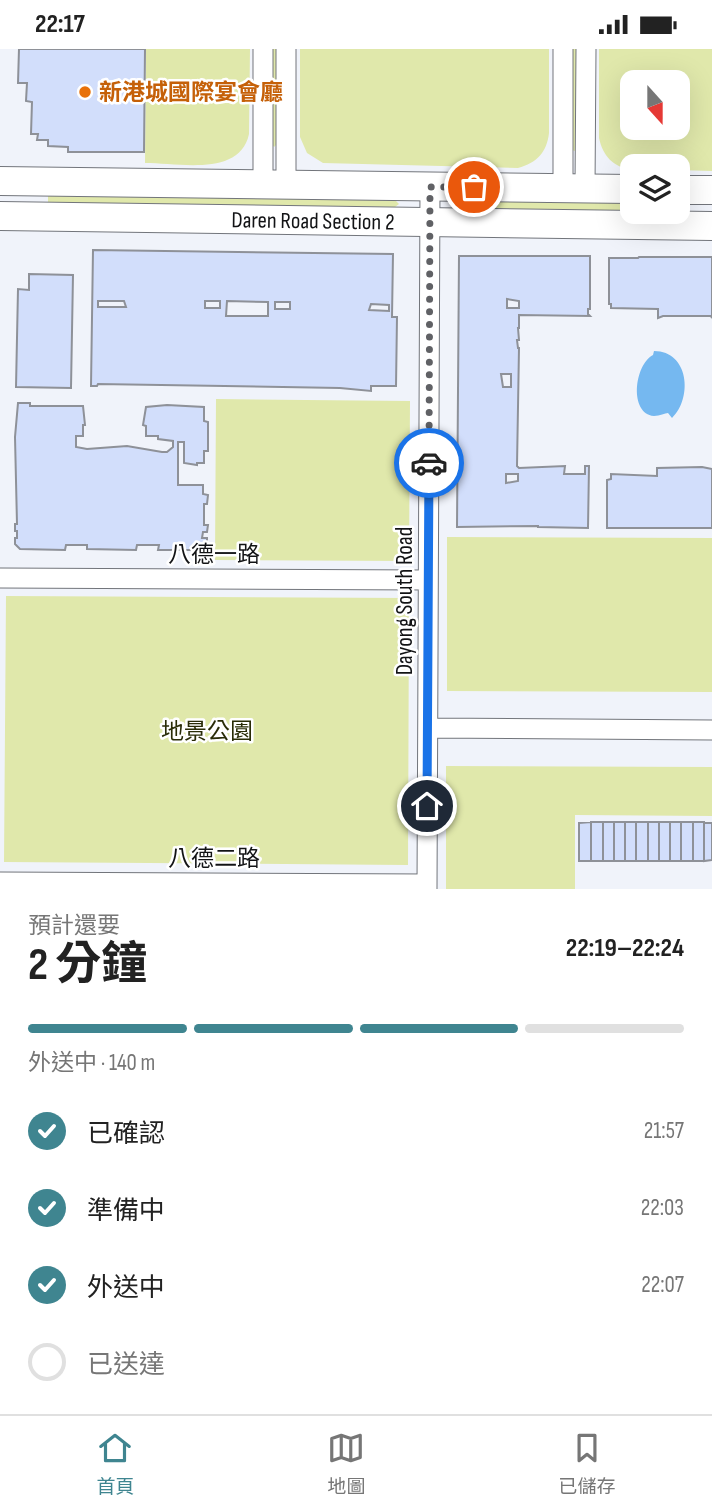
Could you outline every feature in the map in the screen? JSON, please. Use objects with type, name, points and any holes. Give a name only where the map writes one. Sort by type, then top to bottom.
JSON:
[{"type":"street","points":[[263,49],[275,185]]},
{"type":"street","points":[[275,185],[286,49]]},
{"type":"street","points":[[563,49],[574,189]]},
{"type":"street","points":[[574,189],[586,49]]},
{"type":"street","name":"Daren Road Section 2","points":[[0,181],[620,189]]},
{"type":"street","name":"Dayong South Road","points":[[427,887],[430,187]]},
{"type":"street","points":[[690,190],[712,190]]},
{"type":"street","name":"Daren Road Section 2","points":[[0,216],[712,226]]},
{"type":"street","name":"八德一路","points":[[0,577],[428,580]]},
{"type":"street","points":[[428,729],[712,730]]},
{"type":"street","name":"八德二路","points":[[0,882],[427,887]]},
{"type":"green space","points":[[146,49],[250,49],[249,134],[243,148],[234,157],[206,165],[145,163]]},
{"type":"green space","points":[[272,49],[277,49],[277,144],[274,147],[272,144]]},
{"type":"green space","points":[[300,49],[549,49],[549,133],[546,146],[536,160],[518,168],[323,163],[307,153],[300,137]]},
{"type":"green space","points":[[572,49],[577,49],[575,151],[572,150]]},
{"type":"green space","points":[[599,49],[712,49],[712,171],[690,170],[690,154],[620,154],[620,166],[610,160],[599,138]]},
{"type":"green space","points":[[48,195],[395,200],[399,204],[395,207],[48,203]]},
{"type":"green space","points":[[464,201],[620,203],[620,211],[463,208],[460,205]]},
{"type":"green space","points":[[216,399],[410,401],[409,561],[215,560]]},
{"type":"green space","points":[[447,537],[712,538],[712,692],[447,691]]},
{"type":"green space","name":"地景公園","points":[[6,596],[409,598],[408,865],[4,862]]},
{"type":"green space","points":[[446,766],[712,767],[712,816],[575,815],[575,889],[446,889]]},
{"type":"water","points":[[654,351],[666,353],[675,359],[684,377],[683,399],[672,418],[668,413],[654,416],[646,413],[638,398],[638,378]]},
{"type":"building","name":"新港城國際宴會廳","points":[[19,49],[145,49],[144,152],[68,152],[68,147],[48,146],[48,140],[37,140],[38,134],[31,134],[32,102],[26,101],[27,83],[18,83]]},
{"type":"building","points":[[93,250],[393,254],[392,317],[397,317],[396,386],[371,386],[371,391],[340,388],[91,386]],"holes":[[[98,301],[124,301],[126,307],[98,307]],[[205,301],[220,301],[220,308],[205,308]],[[227,301],[268,302],[268,316],[226,316]],[[275,302],[290,302],[290,309],[275,309]],[[371,304],[389,305],[389,311],[369,310]]]},
{"type":"building","points":[[459,256],[590,256],[590,316],[519,315],[517,340],[517,466],[565,466],[564,474],[585,474],[585,466],[589,466],[588,528],[457,527]],"holes":[[[507,299],[519,301],[519,308],[507,308]],[[501,374],[511,374],[511,387],[503,387]],[[506,474],[518,474],[518,481],[506,483]]]},
{"type":"building","points":[[712,257],[712,318],[658,318],[658,309],[611,308],[609,258]]},
{"type":"building","points":[[29,274],[73,275],[71,388],[16,387],[18,289],[29,290]]},
{"type":"building","points":[[18,403],[30,403],[30,406],[83,406],[85,425],[83,436],[76,436],[76,447],[87,449],[127,446],[162,452],[173,447],[173,441],[158,439],[158,436],[146,436],[146,426],[143,425],[146,407],[204,407],[204,421],[208,422],[208,451],[204,451],[204,463],[184,463],[184,442],[178,442],[178,485],[203,485],[203,494],[208,495],[207,504],[204,504],[204,525],[208,525],[202,538],[207,538],[207,543],[199,550],[158,550],[159,545],[137,545],[136,550],[87,549],[87,545],[66,545],[65,550],[20,549],[15,544],[15,437]]},
{"type":"building","points":[[657,468],[712,469],[712,528],[607,528],[607,480],[611,479],[611,474],[657,476]]},
{"type":"building","points":[[591,822],[591,861],[579,861],[579,823]]},
{"type":"building","points":[[591,822],[603,822],[603,861],[591,861]]},
{"type":"building","points":[[603,822],[614,822],[614,861],[603,861]]},
{"type":"building","points":[[614,822],[625,822],[625,861],[614,861]]},
{"type":"building","points":[[625,822],[636,822],[636,861],[625,861]]},
{"type":"building","points":[[636,822],[648,822],[648,861],[636,861]]},
{"type":"building","points":[[648,822],[659,822],[659,861],[648,861]]},
{"type":"building","points":[[659,822],[670,822],[670,861],[659,861]]},
{"type":"building","points":[[670,822],[681,822],[681,861],[670,861]]},
{"type":"building","points":[[681,822],[693,822],[693,861],[681,861]]},
{"type":"building","points":[[693,822],[704,822],[704,861],[693,861]]},
{"type":"building","points":[[704,823],[712,823],[712,860],[704,861]]},
{"type":"way so far","points":[[429,463],[430,187],[474,187]]},
{"type":"place","name":"新港城國際宴會廳","points":[[85,92]]},
{"type":"route","points":[[427,806],[429,463]]}]
